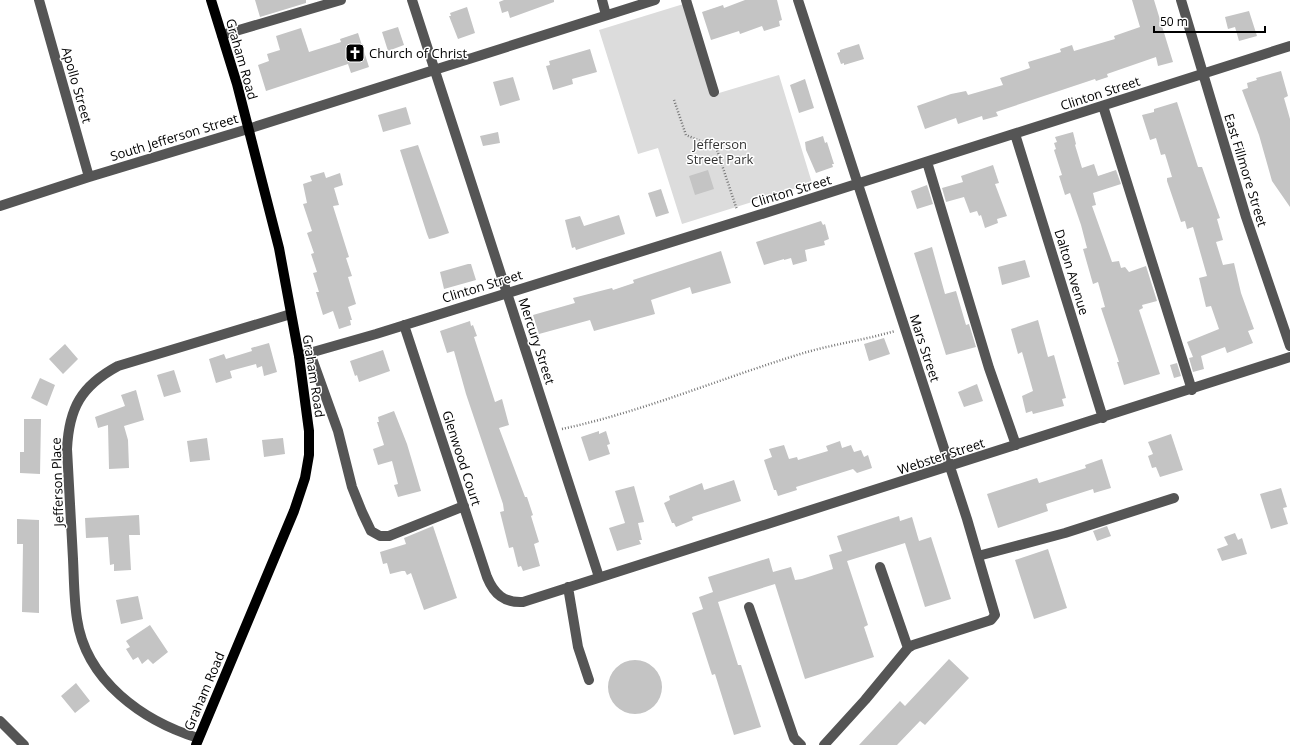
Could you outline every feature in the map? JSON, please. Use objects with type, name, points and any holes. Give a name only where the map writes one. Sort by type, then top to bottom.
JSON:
[{"type":"main road","name":"Graham Road","points":[[197,742],[259,591],[283,538],[305,478],[309,455],[310,431],[299,356],[279,248],[248,128],[211,0]]},
{"type":"street","name":"Apollo Street","points":[[39,0],[89,176]]},
{"type":"street","points":[[222,35],[341,0]]},
{"type":"street","name":"Mercury Street","points":[[412,0],[598,577]]},
{"type":"street","points":[[602,0],[606,15]]},
{"type":"street","name":"South Jefferson Street","points":[[0,206],[89,176],[248,128],[655,0]]},
{"type":"street","points":[[686,0],[714,92]]},
{"type":"street","name":"Mars Street","points":[[798,0],[950,466],[995,615],[992,620],[912,645],[908,648]]},
{"type":"street","name":"East Fillmore Street","points":[[1182,0],[1246,217],[1290,346]]},
{"type":"street","name":"Clinton Street","points":[[299,356],[404,325],[927,162],[1290,46]]},
{"type":"street","points":[[1103,106],[1192,390]]},
{"type":"street","name":"Dalton Avenue","points":[[1015,134],[1103,418]]},
{"type":"street","points":[[927,162],[989,368],[1016,445]]},
{"type":"street","name":"Jefferson Place","points":[[197,742],[159,723],[137,709],[117,692],[99,672],[88,655],[77,619],[67,449],[68,430],[72,412],[78,398],[90,385],[118,366],[291,314]]},
{"type":"street","name":"Glenwood Court","points":[[404,325],[487,576],[500,598]]},
{"type":"street","points":[[310,352],[338,431],[352,487],[371,531],[380,536],[389,536],[464,506]]},
{"type":"street","name":"Webster Street","points":[[500,598],[515,603],[523,602],[1192,390],[1290,357]]},
{"type":"street","points":[[978,556],[1065,533],[1174,498]]},
{"type":"street","points":[[824,745],[865,700],[908,648],[880,567]]},
{"type":"street","points":[[568,587],[578,647],[589,680]]},
{"type":"street","points":[[749,607],[794,738],[801,745]]},
{"type":"street","points":[[0,721],[24,745]]},
{"type":"path","points":[[674,100],[686,135],[712,146],[720,156],[740,220]]},
{"type":"path","points":[[552,431],[608,417],[794,356],[868,339],[905,328]]},
{"type":"green space","name":"Jefferson Street Park","points":[[690,2],[719,93],[779,75],[812,183],[682,224],[658,148],[638,154],[599,30]]},
{"type":"building","points":[[255,0],[306,0],[306,3],[260,17]]},
{"type":"building","points":[[504,0],[554,0],[554,2],[510,18],[508,11],[502,13],[499,2]]},
{"type":"building","points":[[745,0],[777,0],[782,20],[779,21],[780,26],[764,31],[762,26],[740,34],[739,31],[711,40],[702,12],[723,5],[724,8]]},
{"type":"building","points":[[1132,0],[1154,0],[1173,62],[1158,66],[1156,57],[1107,74],[1108,77],[1096,81],[1095,79],[996,112],[998,116],[983,120],[982,116],[958,124],[956,118],[925,129],[917,106],[951,94],[966,91],[968,95],[1003,85],[1000,78],[1030,68],[1028,62],[1061,52],[1060,49],[1072,45],[1074,51],[1115,39],[1114,36],[1140,27]]},
{"type":"building","points":[[467,7],[475,33],[458,39],[449,16],[451,16],[450,13]]},
{"type":"building","points":[[1249,11],[1257,36],[1239,41],[1235,27],[1228,29],[1225,17]]},
{"type":"building","points":[[398,27],[404,45],[388,51],[382,32]]},
{"type":"building","points":[[301,28],[309,52],[341,42],[340,39],[358,33],[369,67],[351,73],[348,64],[266,91],[258,65],[269,61],[267,54],[280,50],[276,36]]},
{"type":"building","points":[[859,44],[864,59],[844,65],[844,63],[841,64],[837,53],[840,52],[840,50]]},
{"type":"building","points":[[590,49],[597,72],[572,79],[573,84],[553,90],[546,66],[550,65],[549,61]]},
{"type":"building","points":[[1281,71],[1288,96],[1284,98],[1290,119],[1290,207],[1272,181],[1259,135],[1242,90],[1248,88],[1247,83],[1257,80],[1256,78]]},
{"type":"building","points":[[513,77],[520,100],[500,106],[493,82]]},
{"type":"building","points":[[805,79],[814,108],[799,113],[790,85]]},
{"type":"building","points":[[1177,102],[1198,167],[1202,167],[1220,218],[1217,219],[1223,240],[1216,242],[1223,265],[1234,263],[1241,293],[1254,329],[1248,331],[1253,343],[1227,353],[1225,347],[1201,356],[1204,369],[1193,372],[1189,358],[1193,357],[1187,342],[1219,329],[1211,306],[1206,307],[1199,278],[1207,276],[1193,227],[1187,229],[1185,221],[1181,222],[1167,181],[1167,178],[1172,177],[1165,154],[1161,155],[1156,138],[1150,140],[1142,115],[1154,112],[1154,109]]},
{"type":"building","points":[[406,107],[411,124],[383,132],[378,115]]},
{"type":"building","points":[[498,132],[500,143],[483,146],[480,136]]},
{"type":"building","points":[[1073,132],[1075,145],[1082,168],[1094,164],[1098,176],[1116,170],[1121,184],[1093,193],[1096,205],[1092,206],[1112,262],[1119,261],[1121,268],[1125,267],[1129,272],[1146,266],[1157,301],[1142,305],[1143,308],[1139,310],[1160,374],[1124,385],[1117,362],[1119,362],[1101,308],[1105,307],[1098,282],[1093,284],[1083,249],[1087,248],[1081,225],[1070,193],[1065,195],[1059,176],[1062,175],[1054,150],[1056,149],[1054,143],[1057,142],[1055,137]]},
{"type":"building","points":[[823,136],[825,143],[827,142],[834,164],[832,164],[833,167],[816,173],[806,150],[805,142]]},
{"type":"building","points":[[418,145],[449,233],[429,239],[400,150]]},
{"type":"building","points":[[993,165],[999,183],[995,184],[1007,216],[997,219],[998,223],[985,228],[981,215],[979,216],[977,211],[970,213],[964,197],[946,202],[942,188],[963,182],[961,176]]},
{"type":"building","points":[[708,170],[714,189],[695,195],[689,176]]},
{"type":"building","points":[[324,172],[326,178],[340,173],[343,185],[334,188],[339,205],[333,206],[349,257],[346,258],[352,276],[348,277],[356,304],[348,307],[352,320],[350,320],[351,325],[339,329],[333,311],[323,315],[316,292],[319,292],[313,273],[317,272],[311,254],[314,253],[307,233],[312,231],[303,204],[307,203],[303,184],[312,181],[310,176]]},
{"type":"building","points":[[927,185],[933,204],[917,209],[911,191]]},
{"type":"building","points":[[661,189],[669,213],[656,217],[648,193]]},
{"type":"building","points":[[619,215],[625,234],[576,250],[575,247],[572,248],[565,220],[580,216],[584,226]]},
{"type":"building","points":[[821,221],[823,225],[825,224],[829,239],[824,241],[825,245],[805,250],[807,261],[793,265],[791,258],[764,265],[756,242]]},
{"type":"building","points":[[932,247],[945,294],[956,291],[966,325],[969,324],[976,347],[946,355],[914,253]]},
{"type":"building","points":[[721,251],[731,283],[692,294],[690,287],[651,300],[655,314],[594,331],[590,320],[539,334],[533,315],[575,303],[573,298],[612,288],[613,290],[634,283],[633,280]]},
{"type":"building","points":[[1025,260],[1030,277],[1002,285],[998,267]]},
{"type":"building","points":[[471,264],[476,280],[444,289],[440,272]]},
{"type":"building","points":[[1038,320],[1048,357],[1054,355],[1066,398],[1062,399],[1064,406],[1033,414],[1032,411],[1026,413],[1022,396],[1033,391],[1022,352],[1018,354],[1011,329]]},
{"type":"building","points":[[470,321],[471,326],[473,325],[477,336],[474,337],[495,402],[502,399],[509,425],[499,428],[525,497],[527,497],[539,542],[534,544],[540,566],[523,571],[521,566],[518,567],[513,547],[509,548],[500,512],[504,511],[503,504],[466,394],[454,351],[447,353],[440,331]]},
{"type":"building","points":[[884,338],[890,354],[869,361],[864,344]]},
{"type":"building","points":[[269,343],[277,372],[264,376],[262,366],[257,368],[256,364],[230,371],[232,378],[216,383],[209,359],[224,354],[226,359],[252,351],[251,348]]},
{"type":"building","points":[[65,344],[78,359],[63,374],[49,359]]},
{"type":"building","points":[[383,350],[390,371],[359,382],[357,375],[355,376],[350,361]]},
{"type":"building","points":[[1177,363],[1181,376],[1174,378],[1170,365]]},
{"type":"building","points":[[174,370],[181,392],[164,397],[157,375]]},
{"type":"building","points":[[40,378],[55,385],[47,406],[31,398]]},
{"type":"building","points":[[977,384],[983,401],[964,407],[958,392]]},
{"type":"building","points":[[136,390],[144,420],[124,426],[128,440],[129,468],[109,469],[108,425],[98,428],[95,417],[125,406],[121,395]]},
{"type":"building","points":[[394,411],[407,444],[421,491],[398,497],[394,485],[398,484],[392,461],[378,465],[373,449],[384,445],[377,422],[379,422],[378,417]]},
{"type":"building","points":[[24,419],[41,419],[40,474],[20,473],[20,452],[24,452]]},
{"type":"building","points":[[599,431],[599,434],[606,431],[610,444],[607,445],[610,454],[589,461],[581,437]]},
{"type":"building","points":[[1171,434],[1183,470],[1160,477],[1156,467],[1152,468],[1148,456],[1153,454],[1148,442]]},
{"type":"building","points":[[207,438],[210,460],[190,462],[187,441]]},
{"type":"building","points":[[283,438],[285,454],[264,457],[262,440]]},
{"type":"building","points":[[840,441],[842,448],[851,445],[854,452],[861,450],[864,457],[868,455],[872,468],[857,473],[853,469],[796,487],[797,490],[778,496],[776,490],[774,490],[764,460],[772,457],[769,449],[784,445],[789,459],[797,457],[798,460],[828,451],[826,446]]},
{"type":"building","points":[[1102,459],[1111,488],[1094,493],[1093,489],[1046,504],[1048,511],[998,528],[987,494],[1037,478],[1039,483],[1086,468],[1085,465]]},
{"type":"building","points":[[734,480],[741,501],[692,517],[693,520],[676,527],[674,523],[672,523],[664,503],[670,500],[669,496],[702,483],[704,490]]},
{"type":"building","points":[[634,486],[644,522],[638,523],[642,540],[639,540],[641,544],[617,551],[609,528],[625,523],[615,491]]},
{"type":"building","points":[[1281,488],[1287,507],[1283,508],[1288,524],[1271,529],[1260,494]]},
{"type":"building","points":[[139,515],[140,535],[129,535],[131,570],[114,571],[114,564],[110,565],[108,537],[86,538],[85,518]]},
{"type":"building","points":[[899,516],[900,521],[912,517],[919,541],[931,537],[951,599],[925,607],[905,543],[847,561],[868,625],[864,627],[874,657],[805,679],[775,584],[718,602],[738,665],[741,665],[761,727],[734,735],[715,674],[712,675],[692,613],[703,609],[699,597],[713,592],[708,577],[769,558],[773,572],[791,567],[795,580],[802,579],[833,569],[829,555],[842,551],[837,536]]},
{"type":"building","points":[[17,519],[39,520],[39,613],[22,612],[23,544],[17,544]]},
{"type":"building","points":[[433,526],[457,598],[424,610],[411,573],[407,575],[405,571],[402,571],[390,574],[387,563],[383,564],[380,552],[406,544],[404,538]]},
{"type":"building","points":[[1107,526],[1111,536],[1097,541],[1093,531]]},
{"type":"building","points":[[1235,533],[1238,540],[1242,538],[1247,554],[1222,561],[1217,549],[1228,545],[1224,537]]},
{"type":"building","points":[[1048,549],[1067,608],[1034,619],[1015,560]]},
{"type":"building","points":[[138,596],[143,619],[121,624],[116,600]]},
{"type":"building","points":[[150,625],[168,652],[153,664],[148,659],[142,664],[138,657],[133,660],[126,649],[130,647],[126,641]]},
{"type":"building","points":[[949,659],[969,678],[925,725],[920,721],[897,745],[859,745],[900,701],[905,706]]},
{"type":"building","points":[[630,660],[640,660],[650,664],[658,672],[662,682],[662,692],[658,702],[650,710],[640,714],[630,714],[620,710],[612,702],[608,692],[608,682],[612,672],[620,664]]},
{"type":"building","points":[[76,683],[90,701],[75,713],[61,696]]},
{"type":"place","name":"Church of Christ","points":[[355,53]]}]
